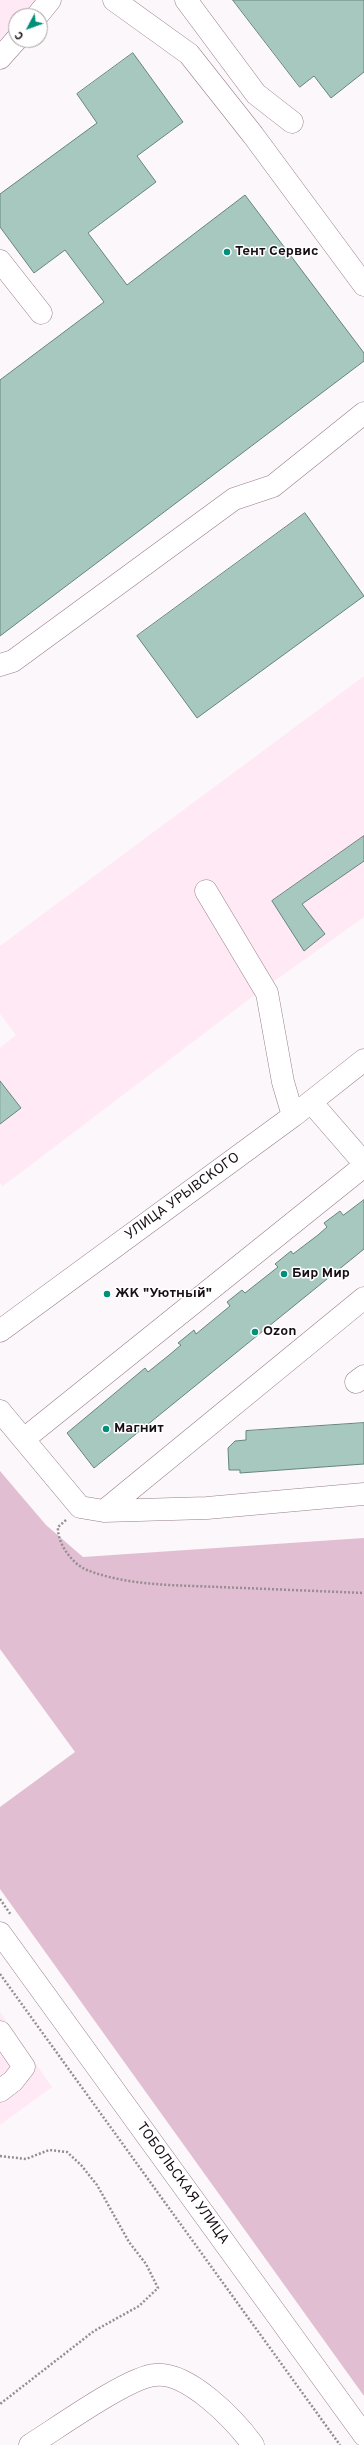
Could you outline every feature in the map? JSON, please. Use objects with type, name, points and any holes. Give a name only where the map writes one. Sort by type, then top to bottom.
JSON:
[{"type":"street","points":[[43,8],[50,0]]},
{"type":"street","points":[[114,0],[189,54],[252,135],[364,285]]},
{"type":"street","points":[[186,0],[256,94],[292,122]]},
{"type":"street","points":[[0,58],[9,48]]},
{"type":"street","points":[[0,261],[41,313]]},
{"type":"street","points":[[0,665],[13,661],[234,500],[273,486],[364,413]]},
{"type":"street","points":[[206,891],[266,993],[283,1082],[293,1116]]},
{"type":"street","name":"УЛИЦА УРЫВСКОГО","points":[[0,1331],[293,1116],[364,1060]]},
{"type":"street","points":[[24,1439],[364,1164],[311,1102]]},
{"type":"street","points":[[104,1511],[364,1298]]},
{"type":"street","points":[[0,1411],[80,1507],[104,1511],[207,1508],[364,1494]]},
{"type":"street","name":"ТОБОЛЬСКАЯ УЛИЦА","points":[[0,1933],[364,2435]]},
{"type":"street","points":[[0,2032],[24,2067],[13,2081],[0,2090]]},
{"type":"street","points":[[30,2445],[134,2381],[154,2374],[170,2375],[202,2394],[242,2430],[253,2445]]},
{"type":"path","points":[[80,1507],[58,1527],[58,1536],[69,1556],[86,1569],[117,1579],[174,1585],[364,1593]]},
{"type":"path","points":[[0,1974],[340,2445]]},
{"type":"path","points":[[0,2156],[26,2159],[49,2150],[67,2152],[81,2165],[97,2185],[129,2242],[146,2264],[158,2288],[139,2306],[94,2331],[0,2404]]},
{"type":"shaded area","points":[[0,0],[37,0],[30,8],[8,8],[8,32],[0,40]]},
{"type":"shaded area","points":[[364,676],[364,917],[252,997],[3,1186],[0,1183],[0,1048],[16,1035],[0,1014],[0,946]]},
{"type":"shaded area","points":[[0,1471],[46,1525],[83,1557],[364,1538],[364,2396],[0,1889],[0,1807],[75,1752],[0,1649]]},
{"type":"shaded area","points":[[0,2012],[52,2087],[0,2125]]},
{"type":"building","points":[[233,0],[364,0],[364,72],[331,98],[314,76],[300,87]]},
{"type":"building","points":[[133,53],[183,122],[137,156],[156,182],[88,233],[127,285],[245,195],[364,353],[364,361],[0,636],[0,380],[104,302],[65,250],[34,273],[0,227],[0,194],[97,123],[77,94]]},
{"type":"building","points":[[305,513],[364,596],[197,718],[137,636]]},
{"type":"building","points":[[364,836],[364,861],[302,904],[325,934],[304,951],[272,901]]},
{"type":"building","points":[[0,1081],[21,1108],[0,1124]]},
{"type":"building","points":[[364,1200],[364,1249],[94,1468],[67,1433],[145,1368],[148,1372],[168,1356],[181,1345],[178,1343],[194,1330],[196,1334],[230,1306],[227,1302],[242,1290],[245,1293],[278,1267],[275,1264],[291,1251],[293,1254],[318,1235],[327,1227],[324,1223],[340,1211],[343,1215]]},
{"type":"building","points":[[364,1423],[364,1464],[240,1473],[240,1470],[229,1470],[228,1448],[235,1441],[246,1440],[246,1431]]},
{"type":"place","name":"Тент Сервис","points":[[227,252]]},
{"type":"place","name":"Бир Мир","points":[[284,1274]]},
{"type":"place","name":"ЖК \"Уютный\"","points":[[107,1294]]},
{"type":"place","name":"Ozon","points":[[255,1332]]},
{"type":"place","name":"Магнит","points":[[106,1429]]}]
